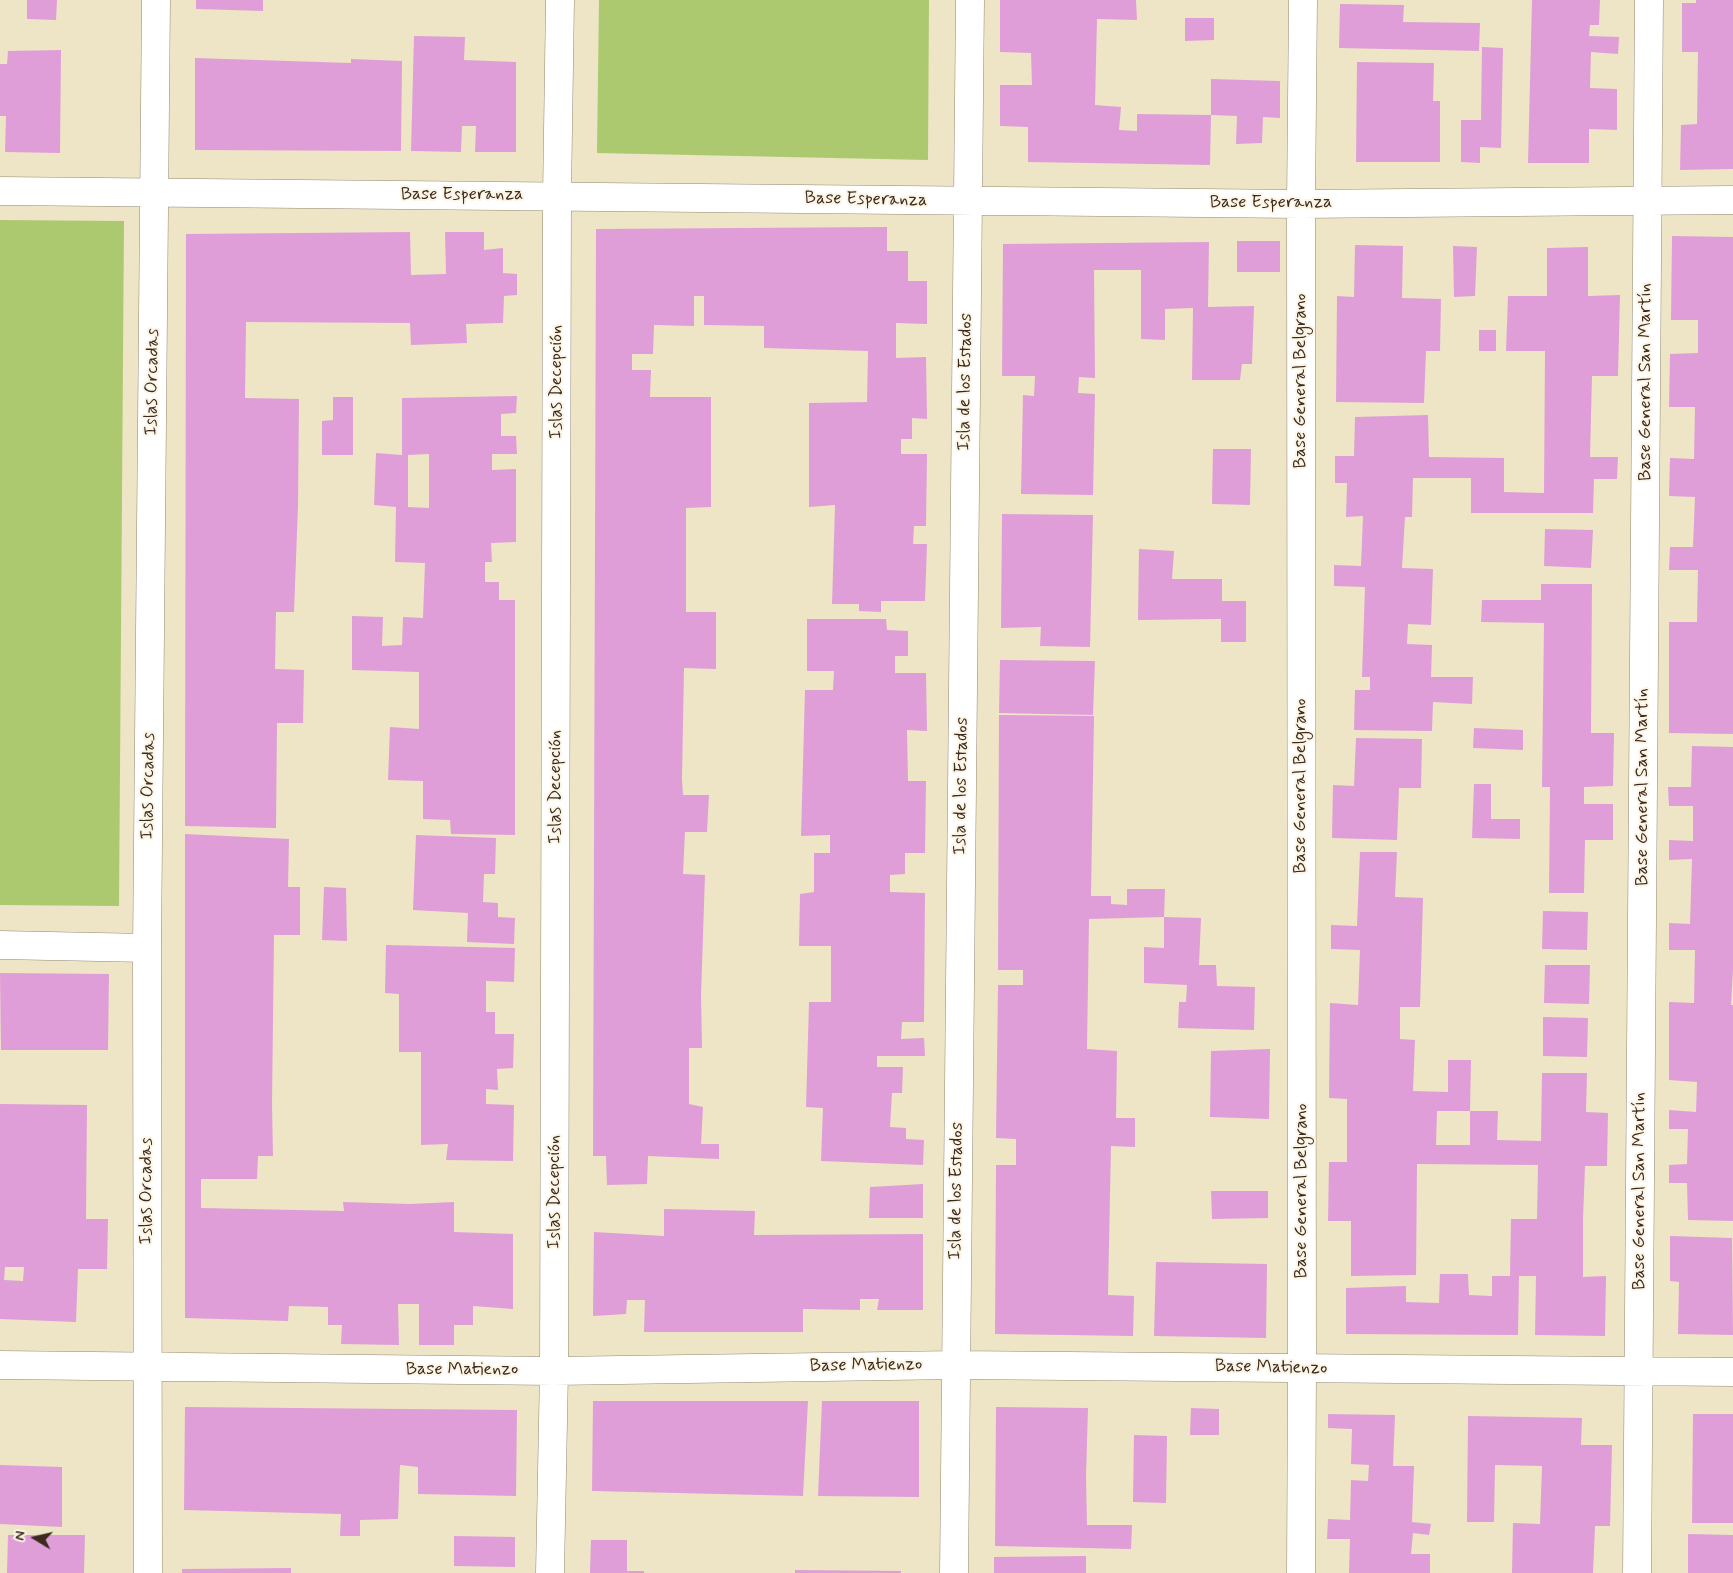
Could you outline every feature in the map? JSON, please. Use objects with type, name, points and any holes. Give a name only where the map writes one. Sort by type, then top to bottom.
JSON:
[{"type":"street","name":"Islas Orcadas","points":[[148,1573],[147,948],[156,0]]},
{"type":"street","name":"Islas Decepción","points":[[550,1573],[554,1371],[560,0]]},
{"type":"street","name":"Isla de los Estados","points":[[954,1573],[970,0]]},
{"type":"street","name":"Base General Belgrano","points":[[1300,1573],[1302,1368],[1301,204],[1303,0]]},
{"type":"street","name":"Base General San Martín","points":[[1637,1573],[1649,0]]},
{"type":"street","name":"Base Esperanza","points":[[0,191],[1301,204],[1733,200]]},
{"type":"street","points":[[0,946],[147,948]]},
{"type":"street","name":"Base Matienzo","points":[[0,1365],[554,1371],[956,1365],[1733,1372]]},
{"type":"green space","points":[[599,0],[929,0],[928,160],[597,153]]},
{"type":"green space","points":[[0,220],[124,221],[119,906],[0,905]]},
{"type":"building","points":[[27,0],[57,0],[56,20],[27,19]]},
{"type":"building","points":[[196,0],[263,0],[263,11],[196,9]]},
{"type":"building","points":[[1000,0],[1136,0],[1137,20],[1097,19],[1095,105],[1121,107],[1119,130],[1137,131],[1137,114],[1211,115],[1210,165],[1028,162],[1028,127],[1000,126],[1000,85],[1032,85],[1031,53],[1000,52]]},
{"type":"building","points":[[1532,0],[1600,0],[1599,25],[1590,25],[1589,36],[1619,37],[1618,54],[1591,52],[1590,88],[1617,89],[1617,130],[1589,129],[1589,163],[1528,163]]},
{"type":"building","points":[[1696,0],[1733,0],[1733,169],[1680,170],[1681,125],[1697,124],[1698,52],[1682,52],[1682,3],[1696,3]]},
{"type":"building","points":[[1340,4],[1404,5],[1403,22],[1480,23],[1479,51],[1339,48]]},
{"type":"building","points":[[1185,18],[1214,18],[1214,40],[1185,41]]},
{"type":"building","points":[[414,36],[465,37],[464,60],[516,62],[516,152],[475,152],[476,126],[462,126],[461,152],[411,151]]},
{"type":"building","points":[[1482,47],[1503,48],[1501,148],[1480,147],[1480,163],[1461,162],[1461,120],[1481,120]]},
{"type":"building","points":[[61,50],[60,153],[5,152],[6,116],[0,116],[0,64],[7,64],[8,51]]},
{"type":"building","points":[[195,58],[351,63],[351,59],[402,61],[401,151],[195,150]]},
{"type":"building","points":[[1357,62],[1434,63],[1433,101],[1440,101],[1440,162],[1356,162]]},
{"type":"building","points":[[1211,79],[1280,81],[1280,118],[1263,117],[1262,143],[1236,144],[1237,116],[1211,115]]},
{"type":"building","points":[[887,227],[887,251],[908,251],[908,281],[927,281],[927,324],[896,323],[896,358],[926,357],[927,419],[912,418],[912,439],[901,439],[901,454],[927,454],[926,526],[914,526],[913,544],[927,544],[925,601],[881,601],[881,612],[859,611],[859,604],[832,604],[835,505],[809,507],[809,403],[867,402],[868,351],[764,348],[764,326],[704,325],[704,296],[694,296],[694,326],[654,325],[653,354],[632,354],[632,370],[651,370],[650,397],[711,397],[711,507],[686,508],[686,612],[716,612],[716,669],[684,668],[682,779],[683,795],[709,795],[707,832],[685,832],[683,874],[705,875],[701,996],[702,1048],[689,1048],[689,1104],[703,1107],[701,1144],[719,1144],[719,1159],[648,1156],[647,1184],[607,1185],[606,1156],[593,1156],[596,229]]},
{"type":"building","points":[[410,232],[411,275],[446,274],[445,232],[484,232],[484,250],[503,248],[503,273],[517,274],[517,295],[504,296],[503,323],[466,324],[467,343],[411,345],[410,323],[246,322],[245,398],[299,399],[298,506],[294,612],[276,612],[275,669],[304,670],[303,723],[277,723],[276,828],[185,826],[186,234]]},
{"type":"building","points":[[1672,236],[1733,237],[1733,734],[1669,733],[1669,622],[1697,622],[1698,570],[1669,570],[1670,547],[1693,547],[1695,497],[1669,496],[1670,458],[1694,459],[1695,407],[1669,407],[1670,354],[1698,353],[1698,320],[1671,320]]},
{"type":"building","points":[[1237,241],[1280,241],[1280,272],[1237,272]]},
{"type":"building","points":[[1209,242],[1208,307],[1254,306],[1252,364],[1242,364],[1240,380],[1192,380],[1193,308],[1165,309],[1165,340],[1141,339],[1141,270],[1094,270],[1095,378],[1079,377],[1078,393],[1095,394],[1093,495],[1021,494],[1023,395],[1034,396],[1035,376],[1002,376],[1003,244]]},
{"type":"building","points":[[1355,245],[1403,246],[1402,298],[1441,299],[1440,351],[1426,351],[1424,403],[1336,402],[1337,296],[1354,297]]},
{"type":"building","points":[[1453,246],[1477,247],[1475,296],[1454,297]]},
{"type":"building","points":[[1588,247],[1588,296],[1620,295],[1618,376],[1592,376],[1590,457],[1618,457],[1617,479],[1594,479],[1593,513],[1471,513],[1471,478],[1413,478],[1412,517],[1405,517],[1402,568],[1433,569],[1431,625],[1408,624],[1407,644],[1432,645],[1431,677],[1473,677],[1472,704],[1433,702],[1432,731],[1354,730],[1355,690],[1370,690],[1370,677],[1362,677],[1365,587],[1334,586],[1334,565],[1361,566],[1363,516],[1346,517],[1347,483],[1335,483],[1335,456],[1354,456],[1355,417],[1428,415],[1429,457],[1504,458],[1504,492],[1544,493],[1545,351],[1506,351],[1508,296],[1547,296],[1547,248]]},
{"type":"building","points":[[1479,330],[1496,330],[1496,351],[1479,351]]},
{"type":"building","points":[[517,396],[516,413],[501,414],[501,436],[516,436],[517,454],[492,454],[492,470],[516,469],[516,542],[491,543],[492,562],[485,562],[485,582],[499,582],[499,600],[515,600],[515,835],[451,834],[450,820],[423,819],[423,781],[388,780],[390,727],[419,729],[419,672],[352,670],[352,616],[383,617],[382,646],[402,645],[403,617],[423,618],[425,563],[395,562],[396,507],[374,505],[376,453],[402,455],[402,398]],"holes":[[[429,454],[429,508],[408,507],[408,455]]]},
{"type":"building","points":[[333,397],[353,397],[353,455],[322,455],[322,421],[333,420]]},
{"type":"building","points":[[1213,449],[1251,449],[1250,505],[1212,504]]},
{"type":"building","points":[[1002,514],[1093,515],[1090,647],[1040,646],[1041,627],[1001,628]]},
{"type":"building","points":[[1545,529],[1593,530],[1591,568],[1544,566]]},
{"type":"building","points":[[1139,549],[1174,551],[1172,579],[1222,579],[1222,601],[1246,601],[1246,642],[1221,642],[1221,619],[1138,620]]},
{"type":"building","points":[[1541,584],[1592,584],[1591,733],[1614,733],[1613,786],[1584,787],[1584,804],[1613,804],[1613,840],[1585,840],[1584,893],[1549,893],[1550,787],[1542,787],[1544,623],[1481,622],[1482,600],[1541,600]]},
{"type":"building","points":[[807,619],[886,619],[887,630],[908,631],[908,656],[895,656],[895,673],[926,673],[927,731],[907,730],[908,781],[926,781],[925,853],[905,853],[905,874],[890,875],[890,892],[925,893],[924,1022],[902,1022],[901,1039],[924,1038],[925,1056],[877,1056],[877,1067],[903,1067],[902,1093],[892,1093],[890,1127],[906,1128],[906,1139],[924,1140],[923,1165],[821,1161],[823,1108],[806,1107],[809,1002],[831,1002],[831,946],[799,946],[800,894],[814,892],[814,853],[830,853],[830,835],[801,836],[805,690],[833,690],[834,671],[807,671]]},
{"type":"building","points":[[1000,660],[1095,661],[1093,715],[999,713]]},
{"type":"building","points":[[999,715],[1094,716],[1091,896],[1111,896],[1111,904],[1127,905],[1127,889],[1165,889],[1164,917],[1089,919],[1087,1049],[1117,1051],[1116,1118],[1135,1118],[1135,1147],[1111,1146],[1108,1295],[1134,1296],[1133,1336],[995,1334],[996,1165],[1016,1165],[1016,1139],[996,1138],[998,985],[1023,985],[1023,970],[998,970]]},
{"type":"building","points":[[1474,728],[1523,730],[1523,750],[1473,748]]},
{"type":"building","points":[[1356,738],[1422,739],[1421,788],[1399,788],[1397,840],[1332,838],[1333,785],[1354,786]]},
{"type":"building","points":[[1692,746],[1733,747],[1733,969],[1731,1005],[1733,1005],[1733,1221],[1688,1220],[1687,1183],[1669,1183],[1669,1165],[1687,1164],[1688,1129],[1669,1129],[1669,1110],[1696,1112],[1697,1082],[1669,1080],[1669,1002],[1694,1003],[1695,950],[1669,950],[1669,923],[1690,924],[1692,859],[1669,860],[1669,840],[1693,841],[1693,806],[1669,806],[1668,787],[1691,787]]},
{"type":"building","points":[[1474,784],[1491,784],[1491,819],[1520,819],[1520,839],[1472,838]]},
{"type":"building","points":[[185,834],[289,839],[288,887],[300,887],[300,935],[274,935],[273,1156],[258,1156],[257,1179],[201,1179],[201,1208],[344,1211],[343,1202],[410,1204],[454,1202],[454,1232],[513,1234],[513,1309],[473,1306],[473,1325],[454,1325],[454,1345],[419,1345],[419,1304],[398,1304],[399,1345],[341,1344],[342,1325],[328,1325],[328,1307],[289,1306],[288,1321],[185,1318]]},
{"type":"building","points":[[416,835],[496,838],[495,874],[484,874],[483,902],[498,903],[498,917],[515,918],[514,944],[467,942],[468,913],[413,910]]},
{"type":"building","points":[[1360,852],[1397,852],[1395,897],[1423,898],[1420,1007],[1400,1007],[1400,1039],[1415,1040],[1413,1091],[1448,1092],[1448,1060],[1471,1060],[1470,1111],[1498,1111],[1497,1140],[1541,1141],[1542,1073],[1587,1073],[1586,1112],[1608,1113],[1607,1166],[1585,1166],[1583,1220],[1583,1277],[1606,1276],[1605,1336],[1535,1335],[1536,1276],[1519,1276],[1518,1335],[1346,1334],[1346,1288],[1406,1286],[1406,1302],[1439,1303],[1440,1274],[1468,1274],[1469,1295],[1492,1296],[1492,1276],[1510,1276],[1511,1219],[1537,1219],[1538,1165],[1417,1164],[1416,1275],[1351,1276],[1351,1221],[1328,1221],[1329,1162],[1347,1162],[1347,1099],[1329,1098],[1330,1003],[1358,1005],[1360,950],[1331,949],[1331,925],[1357,926]],"holes":[[[1437,1111],[1470,1111],[1470,1145],[1436,1145]]]},
{"type":"building","points":[[324,887],[346,888],[347,941],[322,940]]},
{"type":"building","points":[[1543,911],[1588,912],[1587,950],[1542,949]]},
{"type":"building","points":[[1164,917],[1201,918],[1199,965],[1216,965],[1217,986],[1255,987],[1254,1030],[1178,1028],[1179,1002],[1186,1002],[1187,985],[1144,983],[1144,947],[1164,948]]},
{"type":"building","points":[[386,945],[515,948],[514,982],[486,981],[486,1012],[495,1012],[495,1034],[514,1034],[513,1068],[497,1069],[498,1090],[486,1089],[486,1104],[514,1105],[513,1161],[446,1160],[448,1144],[421,1145],[421,1052],[399,1052],[399,994],[385,993]]},
{"type":"building","points":[[1545,965],[1590,965],[1589,1004],[1544,1003]]},
{"type":"building","points":[[0,973],[109,974],[108,1050],[1,1050]]},
{"type":"building","points":[[1543,1017],[1588,1018],[1587,1057],[1543,1056]]},
{"type":"building","points":[[1270,1049],[1269,1119],[1210,1117],[1211,1051]]},
{"type":"building","points":[[0,1104],[87,1105],[86,1219],[108,1219],[107,1269],[78,1269],[76,1322],[0,1319]],"holes":[[[5,1267],[24,1267],[23,1281],[4,1280]]]},
{"type":"building","points":[[923,1184],[923,1218],[869,1218],[870,1187]]},
{"type":"building","points":[[1211,1191],[1268,1191],[1268,1218],[1212,1219]]},
{"type":"building","points":[[664,1209],[755,1211],[754,1235],[923,1234],[923,1310],[877,1310],[879,1299],[860,1299],[860,1310],[803,1309],[803,1332],[644,1332],[645,1300],[627,1300],[626,1314],[593,1316],[594,1232],[664,1236]]},
{"type":"building","points":[[1670,1236],[1732,1238],[1733,1335],[1678,1334],[1679,1282],[1670,1281]]},
{"type":"building","points":[[1156,1262],[1267,1264],[1266,1338],[1154,1336]]},
{"type":"building","points":[[593,1401],[808,1401],[803,1496],[592,1491]]},
{"type":"building","points":[[822,1401],[919,1401],[919,1497],[818,1496]]},
{"type":"building","points":[[185,1407],[517,1410],[516,1496],[418,1494],[418,1467],[400,1465],[398,1519],[360,1520],[360,1536],[340,1536],[341,1514],[184,1510]]},
{"type":"building","points":[[996,1407],[1088,1408],[1087,1525],[1132,1525],[1131,1549],[995,1546]]},
{"type":"building","points":[[1191,1408],[1219,1409],[1219,1435],[1190,1435]]},
{"type":"building","points":[[1328,1414],[1395,1415],[1393,1466],[1414,1466],[1412,1522],[1431,1524],[1429,1535],[1413,1533],[1411,1554],[1430,1554],[1430,1573],[1349,1573],[1350,1539],[1327,1539],[1328,1519],[1350,1520],[1351,1480],[1368,1481],[1369,1465],[1351,1464],[1352,1429],[1328,1428]]},
{"type":"building","points":[[1693,1414],[1733,1414],[1733,1523],[1692,1523]]},
{"type":"building","points":[[1468,1416],[1582,1418],[1581,1445],[1612,1445],[1610,1526],[1595,1526],[1593,1573],[1512,1573],[1513,1523],[1540,1524],[1542,1466],[1495,1465],[1494,1522],[1467,1522]]},
{"type":"building","points":[[1134,1435],[1167,1436],[1166,1503],[1133,1502]]},
{"type":"building","points":[[0,1465],[62,1467],[62,1527],[0,1524]]},
{"type":"building","points":[[1688,1534],[1733,1535],[1733,1573],[1688,1573]]},
{"type":"building","points":[[8,1535],[85,1535],[84,1573],[7,1573]]},
{"type":"building","points":[[454,1536],[515,1537],[515,1567],[454,1566]]},
{"type":"building","points":[[591,1540],[627,1540],[627,1571],[644,1571],[644,1573],[590,1573]]},
{"type":"building","points":[[1086,1556],[1086,1573],[994,1573],[994,1557]]},
{"type":"building","points":[[291,1568],[291,1573],[182,1573],[182,1569]]},
{"type":"building","points":[[795,1570],[901,1571],[901,1573],[795,1573]]}]
